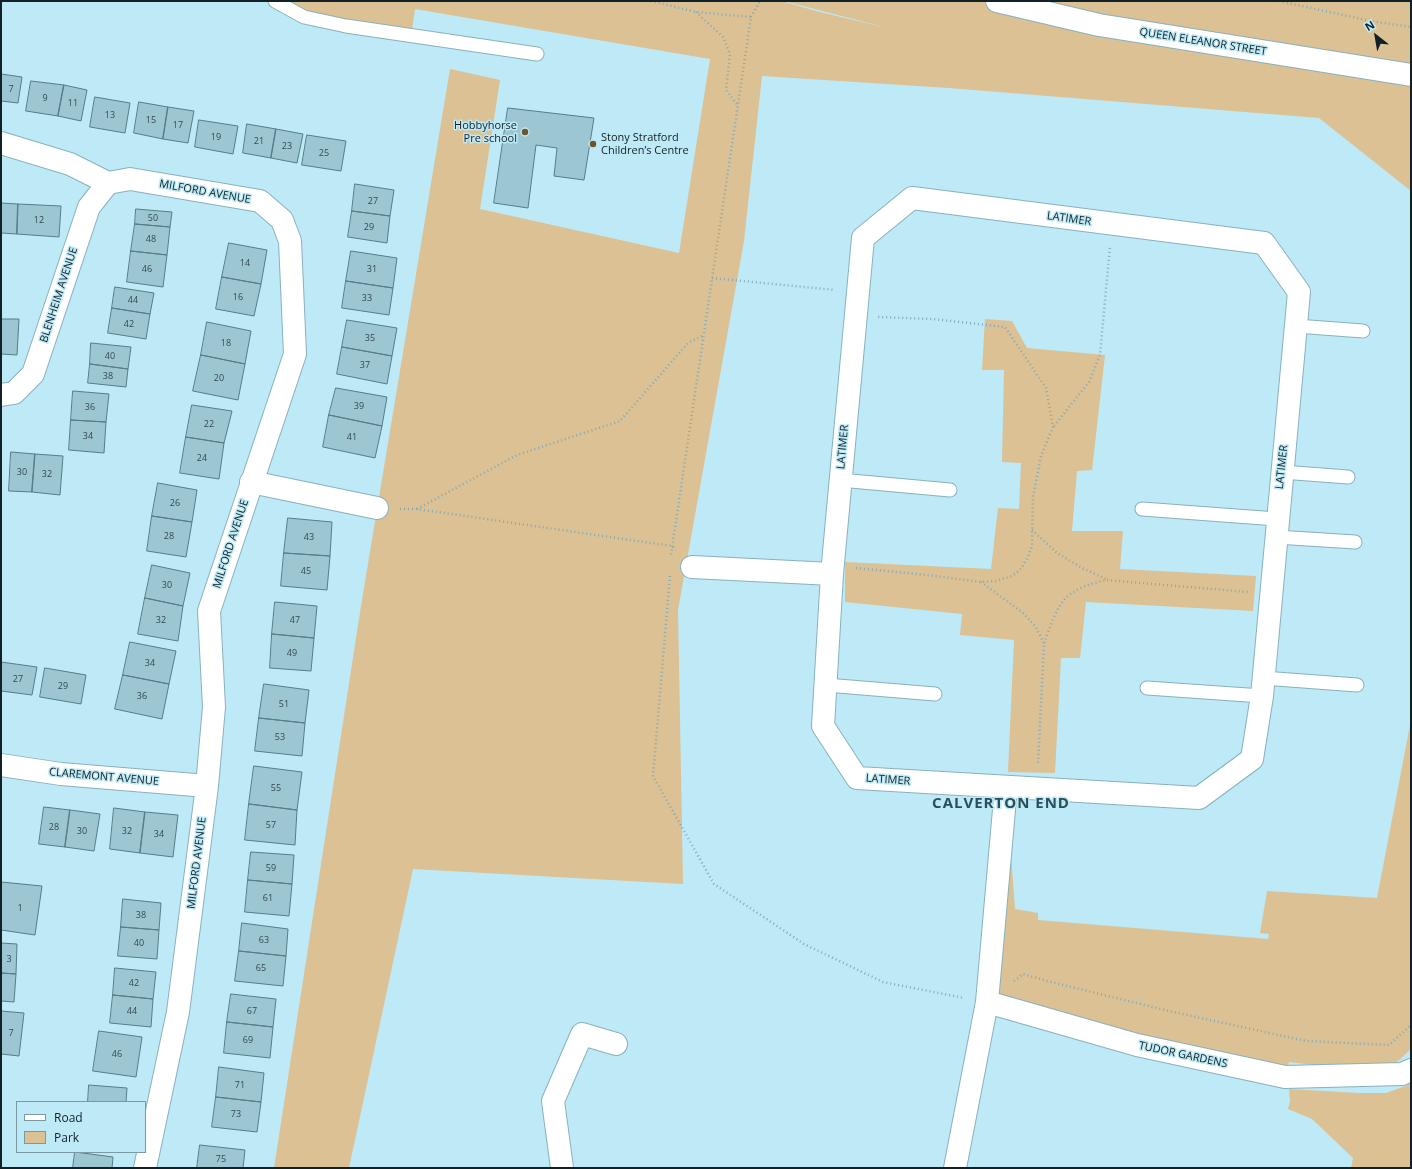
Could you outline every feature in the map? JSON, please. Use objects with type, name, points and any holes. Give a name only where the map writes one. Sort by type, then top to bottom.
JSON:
[{"type":"street","name":"QUEEN ELEANOR STREET","points":[[997,1],[1099,25],[1411,75]]},
{"type":"street","points":[[1,143],[70,164],[108,183]]},
{"type":"street","name":"MILFORD AVENUE","points":[[108,183],[130,178],[260,201],[282,220],[290,241],[295,354],[209,611],[214,707],[207,786],[178,1012],[145,1168]]},
{"type":"street","name":"BLENHEIM AVENUE","points":[[1,395],[14,393],[33,374],[89,207],[108,183]]},
{"type":"street","name":"LATIMER","points":[[912,198],[1112,225],[1264,243],[1299,292],[1262,687],[1252,759],[1200,798],[857,778],[823,726],[832,570],[863,238],[912,198]]},
{"type":"street","points":[[251,482],[377,508]]},
{"type":"street","points":[[692,567],[832,570]]},
{"type":"street","name":"CLAREMONT AVENUE","points":[[1,766],[61,774],[207,786]]},
{"type":"street","points":[[955,1168],[987,1002],[1006,787]]},
{"type":"street","name":"TUDOR GARDENS","points":[[987,1002],[1137,1045],[1285,1077],[1402,1074],[1411,1070]]},
{"type":"street","points":[[562,1168],[553,1101],[582,1034],[616,1044]]},
{"type":"lane","points":[[275,1],[304,17],[346,26],[537,54]]},
{"type":"lane","points":[[1296,326],[1363,331]]},
{"type":"lane","points":[[1282,472],[1348,477]]},
{"type":"lane","points":[[840,480],[950,490]]},
{"type":"lane","points":[[1142,509],[1276,528],[1355,542]]},
{"type":"lane","points":[[826,685],[935,694]]},
{"type":"lane","points":[[1147,688],[1357,685]]},
{"type":"path","points":[[652,1],[696,12],[751,17]]},
{"type":"path","points":[[671,562],[672,546],[751,17],[760,1]]},
{"type":"path","points":[[1279,1],[1371,21],[1411,27]]},
{"type":"path","points":[[696,12],[723,37],[730,54],[726,90],[738,106]]},
{"type":"path","points":[[832,570],[893,571],[981,582],[1012,576],[1020,570],[1028,557],[1032,545],[1033,497],[1041,456],[1053,426],[1089,382],[1100,356],[1112,225]]},
{"type":"path","points":[[712,278],[858,292]]},
{"type":"path","points":[[856,315],[932,319],[1005,327],[1046,388],[1053,426]]},
{"type":"path","points":[[417,509],[516,455],[620,421],[688,343],[704,335]]},
{"type":"path","points":[[377,508],[417,509],[672,546]]},
{"type":"path","points":[[1032,530],[1057,553],[1106,580]]},
{"type":"path","points":[[670,570],[653,776],[714,884],[804,944],[883,982],[987,1002],[1023,974],[1161,1009],[1306,1041],[1389,1044],[1411,1025]]},
{"type":"path","points":[[1037,789],[1044,643],[1053,617],[1068,596],[1088,584],[1106,580],[1271,594]]},
{"type":"path","points":[[981,582],[1023,613],[1035,626],[1044,643]]},
{"type":"green space","points":[[275,1],[782,1],[816,11],[891,29],[784,1],[1411,1],[1411,191],[1319,118],[949,88],[762,76],[744,241],[678,610],[683,884],[413,869],[349,1168],[274,1168],[361,606],[450,69],[500,80],[480,209],[679,253],[710,59],[415,9],[411,36],[346,26]]},
{"type":"green space","points":[[985,319],[1012,321],[1027,348],[1105,355],[1092,470],[1077,471],[1072,531],[1123,531],[1120,569],[1256,576],[1253,611],[1086,602],[1080,658],[1061,658],[1055,773],[1008,772],[1014,640],[960,635],[962,614],[845,602],[845,562],[991,569],[998,508],[1019,509],[1021,463],[1002,462],[1004,370],[982,370]]},
{"type":"green space","points":[[1411,720],[1411,1049],[1384,1074],[1289,1062],[1285,1077],[987,1002],[1006,787],[1015,909],[1038,913],[1038,920],[1268,939],[1269,934],[1260,933],[1267,891],[1377,898]]},
{"type":"green space","points":[[1411,1084],[1411,1168],[1351,1168],[1353,1158],[1312,1119],[1288,1109],[1290,1101],[1289,1089],[1386,1093]]},
{"type":"building","points":[[1,74],[22,77],[18,103],[1,101]]},
{"type":"building","points":[[31,81],[64,85],[58,116],[26,111]]},
{"type":"building","points":[[64,85],[87,90],[81,121],[58,116]]},
{"type":"building","points":[[95,97],[130,103],[125,133],[90,127]]},
{"type":"building","points":[[139,102],[168,107],[163,139],[134,133]]},
{"type":"building","points":[[168,107],[194,111],[188,143],[163,139]]},
{"type":"building","points":[[508,108],[594,118],[584,180],[554,176],[557,148],[536,145],[528,208],[494,203]]},
{"type":"building","points":[[199,120],[238,126],[233,154],[195,147]]},
{"type":"building","points":[[247,124],[276,129],[271,158],[243,153]]},
{"type":"building","points":[[276,129],[303,134],[297,163],[271,158]]},
{"type":"building","points":[[307,135],[346,141],[341,171],[302,165]]},
{"type":"building","points":[[355,184],[394,190],[390,216],[352,211]]},
{"type":"building","points":[[1,203],[18,204],[17,234],[1,233]]},
{"type":"building","points":[[18,204],[61,206],[59,237],[17,234]]},
{"type":"building","points":[[136,209],[172,212],[170,227],[135,224]]},
{"type":"building","points":[[352,211],[390,216],[387,243],[348,237]]},
{"type":"building","points":[[135,224],[170,227],[167,255],[131,251]]},
{"type":"building","points":[[229,243],[267,250],[261,284],[222,277]]},
{"type":"building","points":[[131,251],[167,255],[163,287],[127,282]]},
{"type":"building","points":[[351,251],[397,258],[393,288],[346,281]]},
{"type":"building","points":[[222,277],[261,284],[254,316],[216,309]]},
{"type":"building","points":[[346,281],[393,288],[389,315],[342,308]]},
{"type":"building","points":[[115,287],[154,293],[150,314],[112,308]]},
{"type":"building","points":[[112,308],[150,314],[146,339],[108,333]]},
{"type":"building","points":[[1,319],[19,319],[17,355],[1,354]]},
{"type":"building","points":[[347,320],[397,328],[392,356],[342,347]]},
{"type":"building","points":[[207,322],[251,331],[245,364],[201,355]]},
{"type":"building","points":[[91,343],[131,347],[128,369],[90,364]]},
{"type":"building","points":[[342,347],[392,356],[387,384],[337,374]]},
{"type":"building","points":[[201,355],[245,364],[238,400],[193,391]]},
{"type":"building","points":[[90,364],[128,369],[126,387],[88,383]]},
{"type":"building","points":[[336,388],[387,397],[382,426],[329,415]]},
{"type":"building","points":[[73,391],[109,394],[106,422],[71,420]]},
{"type":"building","points":[[192,405],[232,411],[224,443],[186,437]]},
{"type":"building","points":[[329,415],[382,426],[375,458],[323,447]]},
{"type":"building","points":[[71,420],[106,422],[104,453],[69,450]]},
{"type":"building","points":[[186,437],[224,443],[219,479],[180,473]]},
{"type":"building","points":[[11,452],[35,454],[32,492],[9,491]]},
{"type":"building","points":[[35,454],[63,456],[60,495],[32,492]]},
{"type":"building","points":[[158,483],[197,490],[192,522],[152,516]]},
{"type":"building","points":[[152,516],[192,522],[186,557],[147,551]]},
{"type":"building","points":[[288,518],[332,522],[330,556],[284,553]]},
{"type":"building","points":[[284,553],[330,556],[327,590],[281,586]]},
{"type":"building","points":[[152,565],[190,573],[183,606],[145,598]]},
{"type":"building","points":[[145,598],[183,606],[178,641],[138,634]]},
{"type":"building","points":[[275,602],[317,606],[314,638],[272,634]]},
{"type":"building","points":[[272,634],[314,638],[311,671],[270,668]]},
{"type":"building","points":[[130,642],[176,651],[169,684],[123,675]]},
{"type":"building","points":[[1,662],[37,667],[32,695],[1,691]]},
{"type":"building","points":[[45,668],[86,675],[81,704],[40,697]]},
{"type":"building","points":[[123,675],[169,684],[162,719],[115,709]]},
{"type":"building","points":[[264,684],[309,690],[305,723],[259,718]]},
{"type":"building","points":[[259,718],[305,723],[302,756],[255,751]]},
{"type":"building","points":[[254,766],[302,772],[297,810],[249,804]]},
{"type":"building","points":[[249,804],[297,810],[295,845],[245,840]]},
{"type":"building","points":[[44,807],[70,810],[65,847],[39,844]]},
{"type":"building","points":[[114,808],[145,812],[140,853],[110,849]]},
{"type":"building","points":[[70,810],[100,814],[94,851],[65,847]]},
{"type":"building","points":[[145,812],[178,815],[173,857],[140,853]]},
{"type":"building","points":[[251,852],[294,855],[292,884],[248,880]]},
{"type":"building","points":[[248,880],[292,884],[289,916],[245,912]]},
{"type":"building","points":[[1,882],[42,886],[35,935],[1,930]]},
{"type":"building","points":[[123,899],[161,903],[159,930],[121,927]]},
{"type":"building","points":[[242,923],[288,929],[286,956],[239,951]]},
{"type":"building","points":[[121,927],[159,930],[157,959],[118,956]]},
{"type":"building","points":[[1,943],[17,944],[16,974],[1,973]]},
{"type":"building","points":[[239,951],[286,956],[283,986],[235,981]]},
{"type":"building","points":[[115,968],[156,972],[153,999],[113,995]]},
{"type":"building","points":[[1,973],[16,974],[14,1002],[1,1001]]},
{"type":"building","points":[[231,994],[276,999],[273,1027],[227,1022]]},
{"type":"building","points":[[113,995],[153,999],[151,1027],[110,1023]]},
{"type":"building","points":[[1,1011],[24,1013],[19,1056],[1,1054]]},
{"type":"building","points":[[227,1022],[273,1027],[270,1058],[224,1053]]},
{"type":"building","points":[[99,1031],[142,1037],[136,1077],[93,1071]]},
{"type":"building","points":[[219,1067],[264,1073],[261,1102],[216,1097]]},
{"type":"building","points":[[89,1085],[127,1088],[126,1101],[88,1101]]},
{"type":"building","points":[[216,1097],[261,1102],[257,1132],[212,1127]]},
{"type":"building","points":[[200,1145],[245,1150],[243,1168],[197,1168]]},
{"type":"building","points":[[75,1153],[113,1157],[112,1168],[73,1168]]},
{"type":"place","name":"Hobbyhorse Pre school","points":[[525,132]]},
{"type":"place","name":"Stony Stratford Children’s Centre","points":[[593,144]]},
{"type":"district","name":"CALVERTON END","points":[[1001,804]]}]
